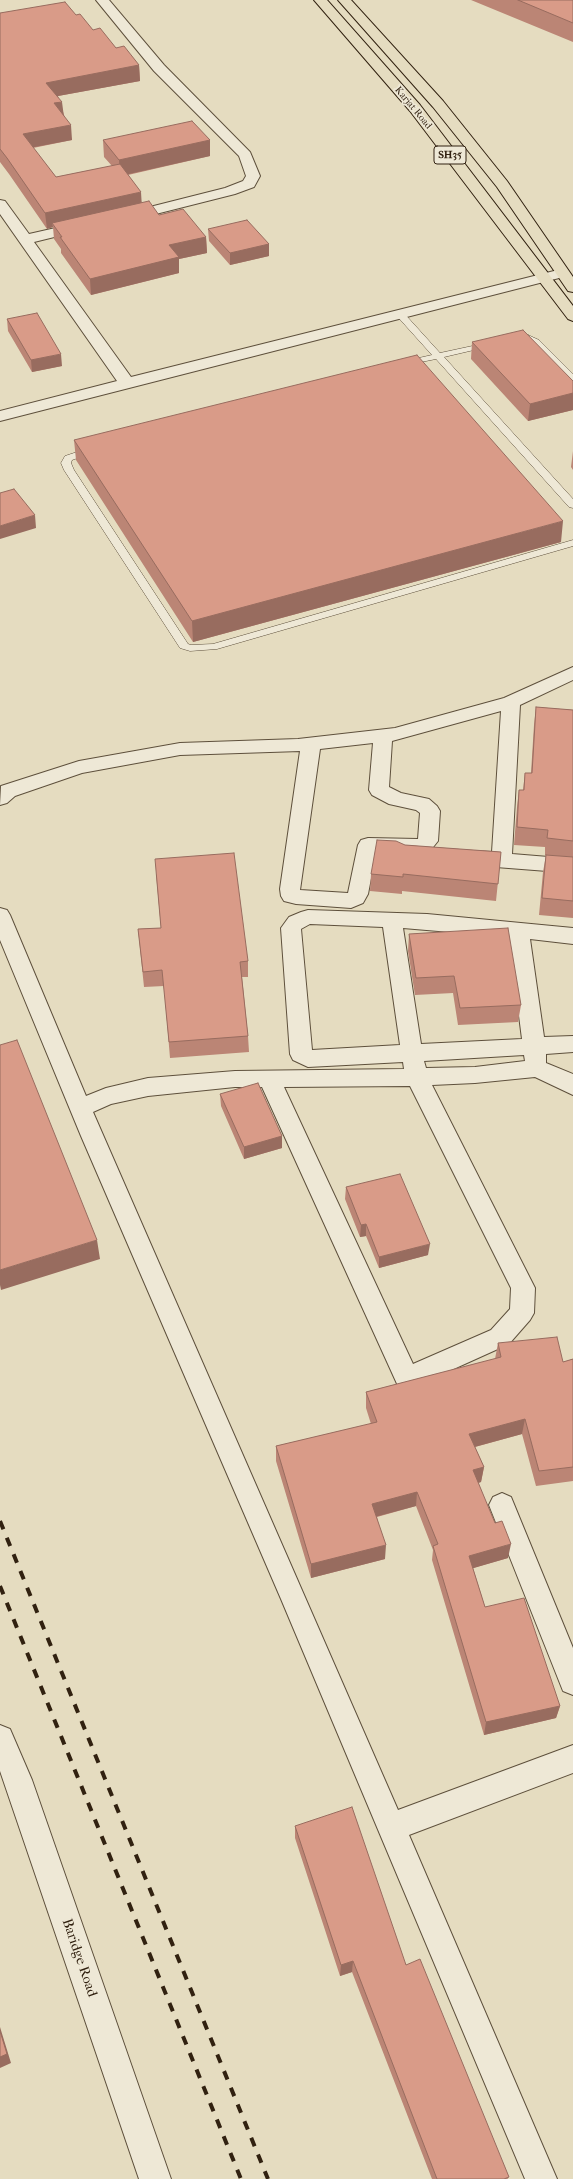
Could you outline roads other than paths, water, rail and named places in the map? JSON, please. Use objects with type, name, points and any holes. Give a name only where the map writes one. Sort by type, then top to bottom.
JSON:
[{"type":"main road","name":"Karjat Road","points":[[320,0],[415,108],[573,316]]},
{"type":"main road","name":"Karjat Road","points":[[344,0],[438,104],[502,184],[573,288]]},
{"type":"street","points":[[102,0],[159,68],[245,155],[253,176],[249,184],[230,191],[113,220]]},
{"type":"street","points":[[0,204],[27,239],[127,383]]},
{"type":"street","points":[[27,239],[98,223]]},
{"type":"street","points":[[0,416],[399,313],[562,273]]},
{"type":"street","points":[[0,798],[8,791],[79,767],[180,749],[311,743],[395,734],[511,702],[573,673]]},
{"type":"street","points":[[502,860],[511,702]]},
{"type":"street","points":[[311,743],[290,889],[291,896],[350,901],[356,898],[368,844],[407,847],[423,846],[428,841],[430,810],[422,804],[396,800],[379,790],[382,735]]},
{"type":"street","points":[[367,851],[573,866]]},
{"type":"street","points":[[0,915],[81,1108],[541,2179]]},
{"type":"street","points":[[570,1081],[536,1058],[412,1053],[308,1059],[301,1054],[291,928],[296,922],[308,917],[427,921],[573,936]]},
{"type":"street","points":[[268,1078],[407,1378],[500,1337],[522,1313],[522,1288],[417,1077],[392,920]]},
{"type":"street","points":[[519,931],[536,1058]]},
{"type":"street","points":[[81,1108],[106,1097],[148,1087],[228,1079],[475,1075],[536,1058],[573,1044]]},
{"type":"street","points":[[502,1505],[573,1682]]},
{"type":"street","name":"Baridge Road","points":[[0,1739],[18,1780],[155,2179]]},
{"type":"street","points":[[391,1827],[573,1760]]},
{"type":"lane","points":[[399,313],[573,505]]},
{"type":"lane","points":[[390,368],[436,355],[519,337],[528,338],[536,342],[573,379]]},
{"type":"lane","points":[[105,447],[68,458],[66,463],[69,470],[184,646],[190,648],[213,647],[573,542]]},
{"type":"railway","points":[[0,1521],[268,2179]]},
{"type":"railway","points":[[0,1586],[241,2179]]}]
